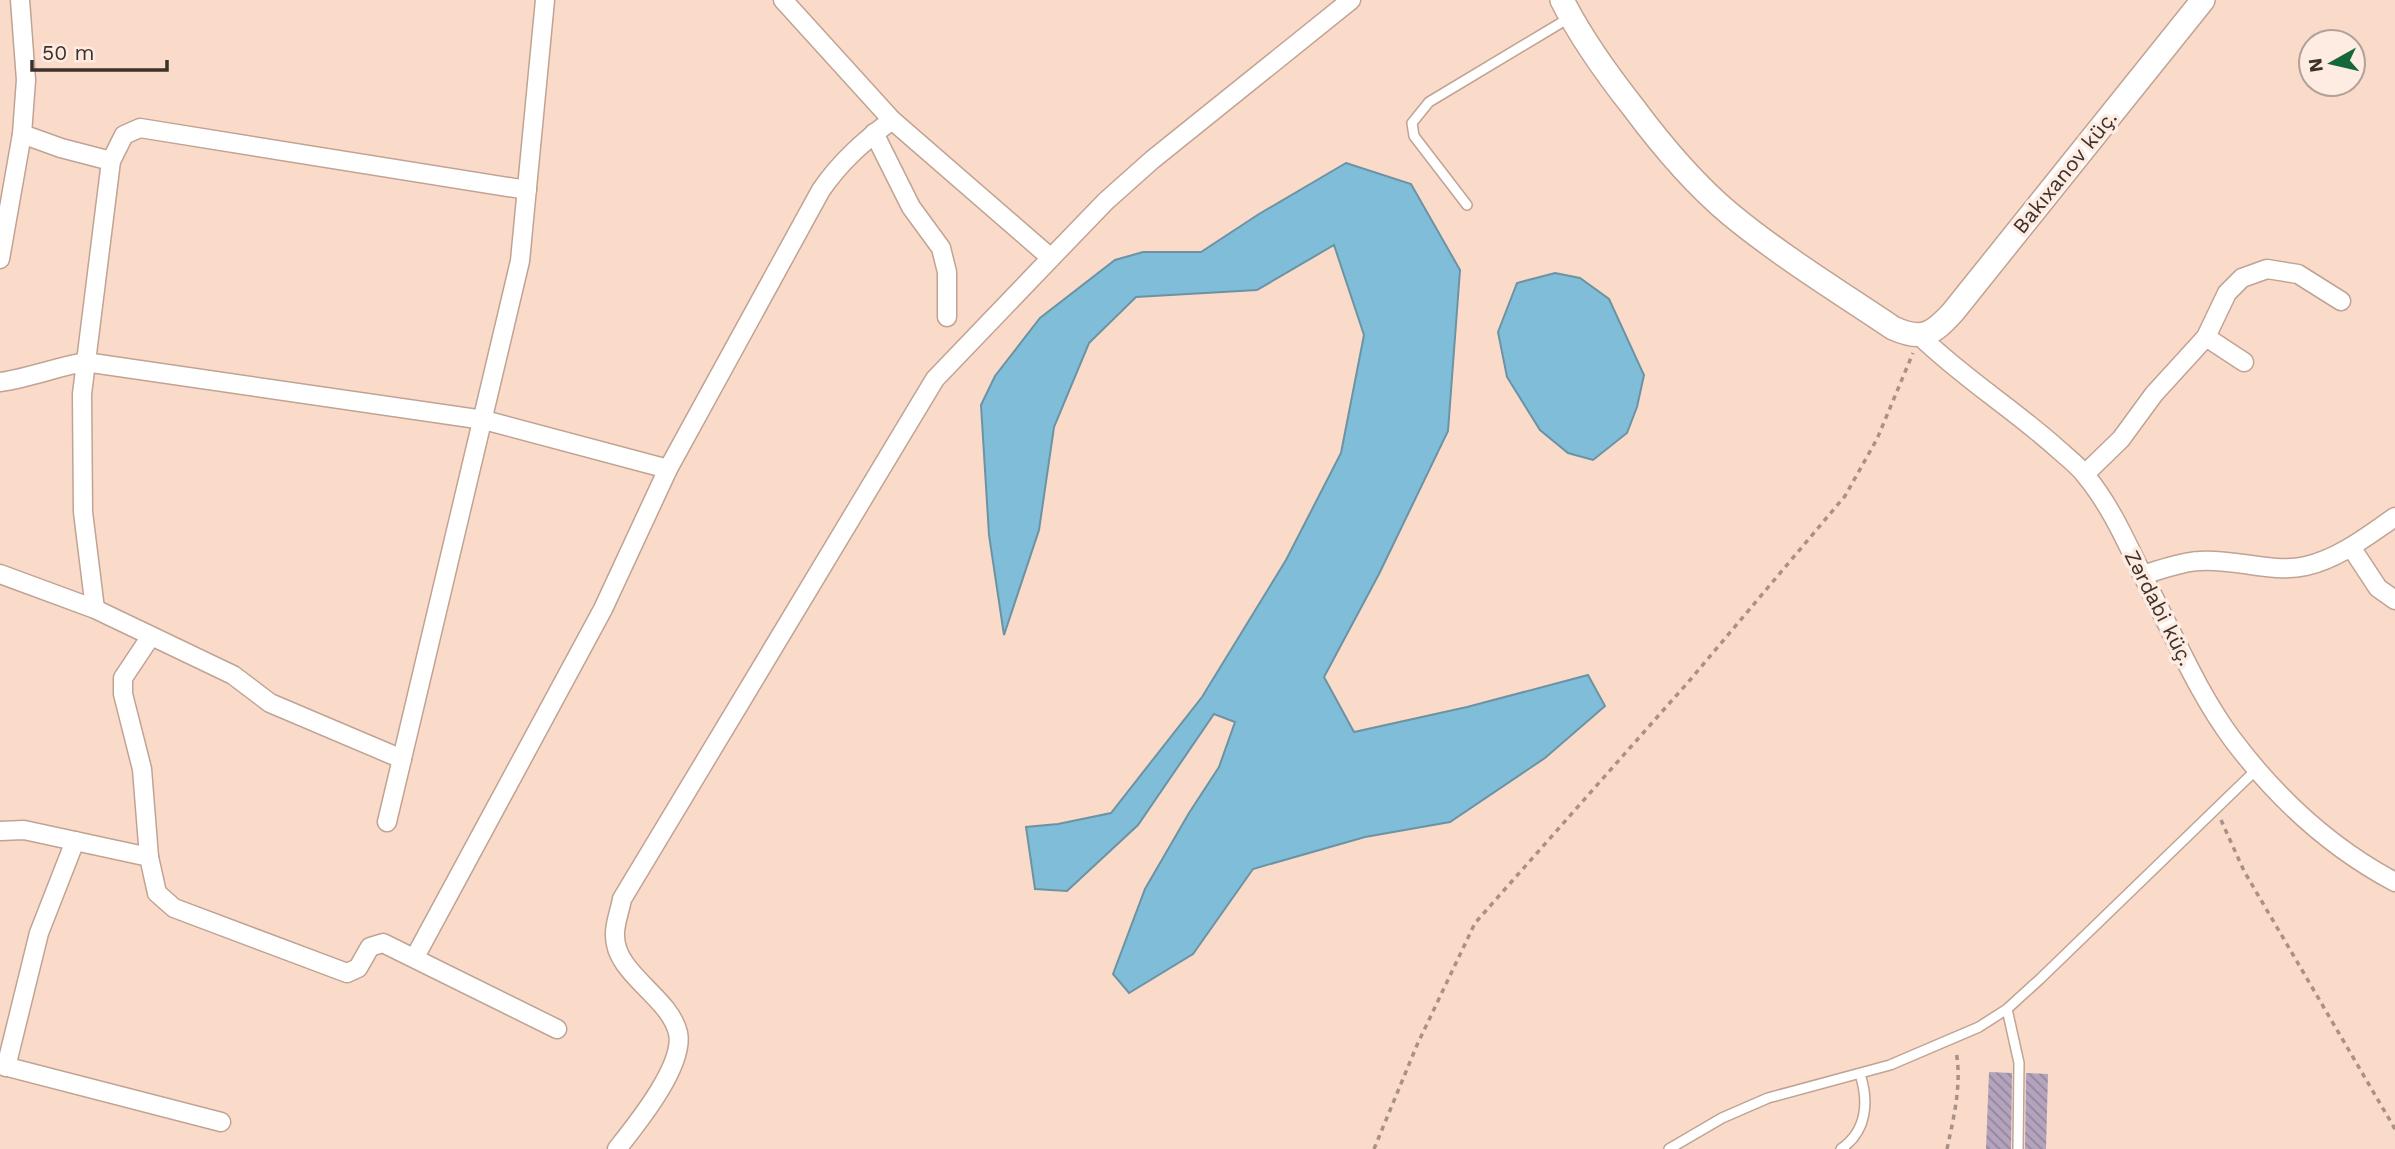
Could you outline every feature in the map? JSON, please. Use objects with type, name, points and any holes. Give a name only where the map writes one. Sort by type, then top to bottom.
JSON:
[{"type":"street","points":[[0,259],[22,134],[26,80],[20,0]]},
{"type":"street","points":[[387,822],[520,261],[545,0]]},
{"type":"street","points":[[617,1149],[657,1097],[674,1062],[679,1035],[670,1015],[623,961],[614,937],[622,900],[935,379],[1106,201],[1152,160],[1351,0]]},
{"type":"street","name":"Bakıxanov küç.","points":[[1920,336],[1935,330],[1953,312],[2203,0]]},
{"type":"street","points":[[788,2],[892,120],[1052,258]]},
{"type":"street","points":[[1566,9],[1613,81],[1663,146],[1699,186],[1772,246],[1893,328],[1908,335],[1920,336]]},
{"type":"street","points":[[415,957],[603,609],[668,469],[821,190],[838,166],[892,120]]},
{"type":"street","points":[[95,609],[83,512],[82,394],[111,161],[124,135],[141,128],[527,190]]},
{"type":"street","points":[[22,134],[111,161]]},
{"type":"street","points":[[874,134],[911,207],[941,248],[947,272],[947,317]]},
{"type":"street","points":[[2085,474],[2121,439],[2154,394],[2206,337],[2227,293],[2242,278],[2267,269],[2298,274],[2341,301]]},
{"type":"street","name":"Zərdabi küç.","points":[[1920,336],[1938,354],[2043,435],[2085,474],[2108,505],[2195,678],[2231,738],[2312,825],[2359,863],[2395,882]]},
{"type":"street","points":[[2206,337],[2244,362]]},
{"type":"street","points":[[0,382],[23,379],[55,367],[85,362],[484,420],[668,469]]},
{"type":"street","points":[[2142,575],[2198,561],[2229,561],[2279,568],[2304,566],[2330,558],[2351,547],[2395,517]]},
{"type":"street","points":[[2351,547],[2378,588],[2395,600]]},
{"type":"street","points":[[0,573],[95,609],[233,675],[270,703],[402,759]]},
{"type":"street","points":[[151,636],[123,677],[122,694],[142,769],[149,857],[158,893],[174,908],[347,973],[358,968],[370,947],[383,943],[556,1029]]},
{"type":"street","points":[[0,831],[24,830],[149,857]]},
{"type":"street","points":[[75,841],[39,933],[3,1066],[221,1122]]},
{"type":"lane","points":[[1467,205],[1414,136],[1412,123],[1429,102],[1566,9]]},
{"type":"lane","points":[[1669,1149],[1722,1118],[1768,1098],[1890,1065],[1979,1027],[2007,1009],[2257,769]]},
{"type":"lane","points":[[2007,1009],[2019,1063],[2018,1149]]},
{"type":"lane","points":[[1841,1149],[1854,1140],[1864,1118],[1866,1093],[1860,1074]]},
{"type":"path","points":[[1374,1149],[1417,1045],[1475,923],[1690,680],[1845,496],[1877,439],[1920,336]]},
{"type":"path","points":[[2216,808],[2244,871],[2395,1129]]},
{"type":"path","points":[[1947,1149],[1957,1099],[1958,1065],[1954,1038]]},
{"type":"water","points":[[1346,163],[1411,184],[1460,270],[1448,431],[1379,574],[1324,677],[1354,732],[1467,707],[1588,675],[1605,706],[1545,758],[1450,822],[1365,837],[1253,869],[1193,954],[1129,993],[1113,974],[1145,889],[1219,767],[1235,722],[1214,714],[1138,825],[1067,891],[1035,889],[1026,827],[1058,824],[1111,813],[1202,697],[1286,560],[1341,453],[1364,335],[1334,245],[1257,290],[1136,297],[1089,343],[1054,427],[1039,530],[1004,635],[989,535],[981,405],[995,376],[1040,318],[1115,260],[1143,252],[1201,252]]},
{"type":"water","points":[[1555,273],[1580,278],[1609,299],[1644,375],[1637,407],[1627,433],[1593,460],[1568,453],[1540,430],[1507,377],[1498,332],[1517,283]]},
{"type":"building","points":[[1989,1072],[2012,1073],[2011,1149],[1986,1149]]},
{"type":"building","points":[[2026,1073],[2048,1074],[2046,1149],[2025,1149]]}]
